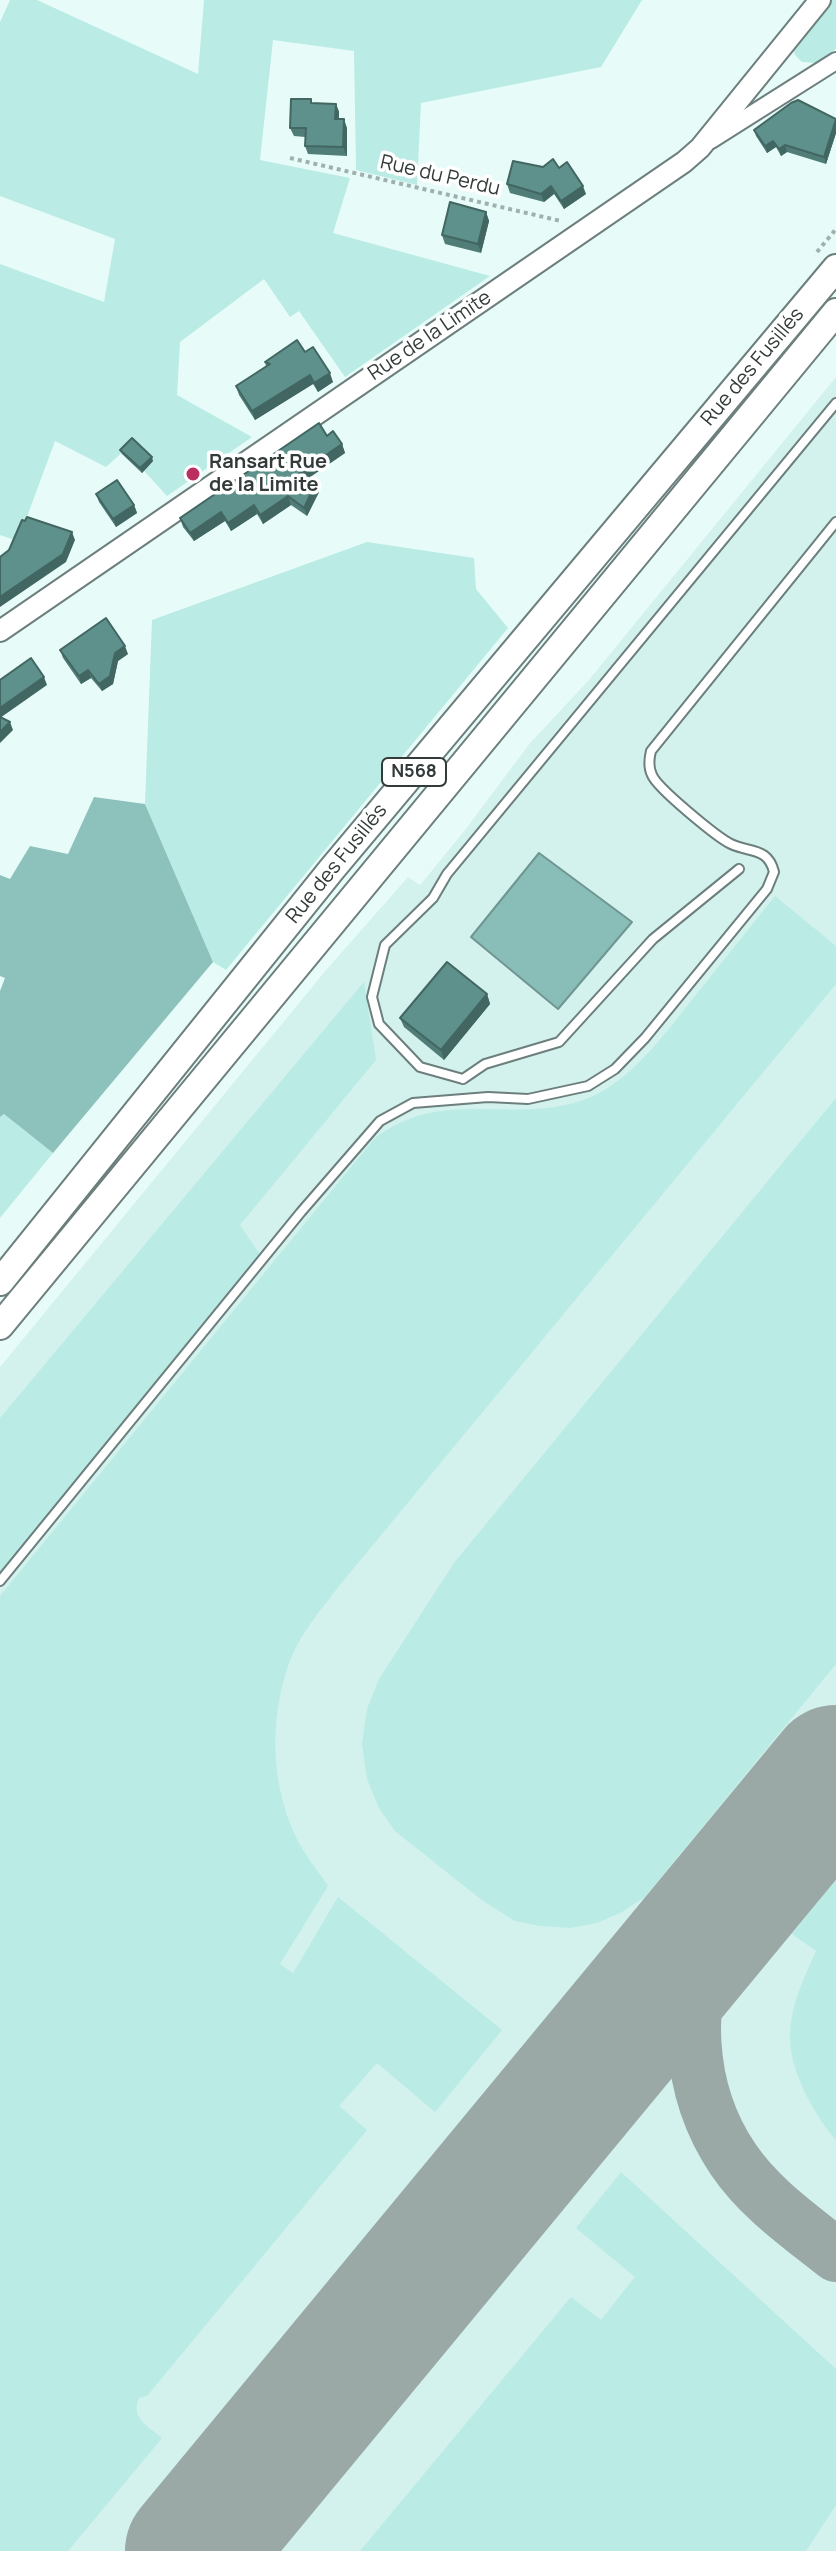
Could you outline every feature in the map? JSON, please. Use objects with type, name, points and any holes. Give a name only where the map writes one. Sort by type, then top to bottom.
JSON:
[{"type":"highway","name":"Rue des Fusillés","points":[[0,1282],[332,869],[836,268]]},
{"type":"highway","name":"Rue des Fusillés","points":[[0,1326],[836,312]]},
{"type":"street","name":"Rue de la Limite","points":[[700,148],[820,0]]},
{"type":"street","name":"Rue de la Limite","points":[[0,631],[684,162],[700,148],[836,61]]},
{"type":"lane","points":[[739,869],[653,939],[559,1042],[485,1064],[463,1079],[420,1067],[379,1024],[372,997],[385,945],[433,898],[447,874],[565,728],[836,403]]},
{"type":"lane","points":[[0,1581],[301,1212],[380,1121],[413,1103],[528,1099],[588,1086],[615,1069],[645,1038],[767,889],[774,872],[766,856],[753,848],[728,842],[665,792],[652,776],[649,763],[651,751],[836,522]]},
{"type":"lane","points":[[463,1079],[464,1100]]},
{"type":"path","name":"Rue du Perdu","points":[[290,158],[518,210],[566,223],[579,234]]},
{"type":"shaded area","points":[[10,0],[37,0],[198,74],[204,0],[642,0],[601,67],[421,103],[417,185],[356,170],[354,51],[273,40],[260,160],[350,178],[333,233],[490,276],[345,377],[299,311],[290,317],[264,279],[180,342],[177,395],[252,437],[167,496],[125,450],[106,467],[55,441],[18,541],[0,535],[0,264],[104,302],[115,239],[0,196],[0,22]]},
{"type":"shaded area","points":[[827,0],[836,0],[836,49],[816,63],[802,62],[795,55],[792,43]]},
{"type":"shaded area","points":[[836,377],[836,2551],[0,2551],[0,1367],[327,969],[408,877],[420,885],[530,743],[588,681]]},
{"type":"shaded area","points":[[367,542],[474,558],[476,589],[508,628],[226,970],[213,962],[145,804],[152,620]]},
{"type":"shaded area","points":[[94,797],[145,804],[213,962],[53,1153],[4,1114],[0,1117],[0,991],[5,978],[0,976],[0,875],[10,879],[30,846],[68,854]]},
{"type":"shaded area","points":[[539,853],[632,922],[558,1009],[471,937]]},
{"type":"shaded area","points":[[775,896],[836,946],[836,984],[339,1586],[313,1620],[291,1658],[278,1704],[276,1753],[283,1800],[300,1845],[328,1886],[280,1964],[293,1973],[338,1897],[502,2030],[435,2112],[377,2063],[339,2106],[367,2130],[147,2396],[139,2398],[139,2416],[162,2438],[68,2551],[0,2551],[0,1596],[374,1139],[400,1123],[427,1114],[564,1105],[591,1097],[607,1088],[650,1051]]},
{"type":"shaded area","points":[[364,982],[376,1060],[240,1225],[263,1259],[0,1581],[0,1418]]},
{"type":"shaded area","points":[[836,1098],[836,1664],[645,1897],[597,1923],[570,1928],[515,1921],[483,1901],[395,1831],[379,1808],[367,1779],[362,1744],[367,1709],[379,1679],[454,1563]]},
{"type":"shaded area","points":[[4,1114],[53,1153],[0,1218],[0,1117]]},
{"type":"shaded area","points":[[836,1880],[836,2140],[806,2093],[791,2053],[790,2028],[802,1983],[816,1951],[792,1934]]},
{"type":"shaded area","points":[[621,2172],[836,2369],[836,2505],[806,2551],[360,2551],[571,2297],[601,2320],[635,2277],[576,2228]]},
{"type":"building","points":[[291,99],[336,104],[335,119],[344,119],[343,147],[305,146],[306,128],[290,128]]},
{"type":"building","points":[[798,100],[836,119],[824,157],[785,145],[779,149],[773,141],[765,146],[754,130]]},
{"type":"building","points":[[553,159],[559,168],[567,162],[583,186],[561,201],[551,186],[541,194],[507,184],[513,161],[543,167]]},
{"type":"building","points":[[450,202],[486,212],[478,244],[442,235]]},
{"type":"building","points":[[297,340],[305,352],[313,347],[330,373],[314,383],[310,375],[252,411],[236,386],[270,364],[265,362]]},
{"type":"building","points":[[319,423],[327,436],[333,431],[342,444],[297,475],[316,483],[304,508],[288,496],[260,515],[254,505],[228,523],[221,512],[190,533],[180,518]]},
{"type":"building","points":[[132,438],[152,457],[140,468],[120,450]]},
{"type":"building","points":[[117,480],[134,505],[113,519],[96,494]]},
{"type":"building","points":[[27,517],[72,532],[63,554],[0,597],[0,557],[9,550],[22,520],[25,521]]},
{"type":"building","points":[[106,618],[125,646],[115,653],[110,676],[99,684],[88,670],[79,676],[60,650]]},
{"type":"building","points":[[31,658],[44,677],[0,708],[0,680]]},
{"type":"building","points":[[0,717],[10,722],[0,732]]},
{"type":"building","points":[[447,962],[487,994],[441,1050],[400,1018]]},
{"type":"taxiway","points":[[768,1855],[730,1907],[707,1953],[695,2013],[694,2044],[698,2074],[718,2132],[743,2173],[781,2211],[836,2255]]},
{"type":"runway","points":[[193,2551],[836,1773]]},
{"type":"place","name":"Ransart Rue de la Limite","points":[[193,474]]}]
